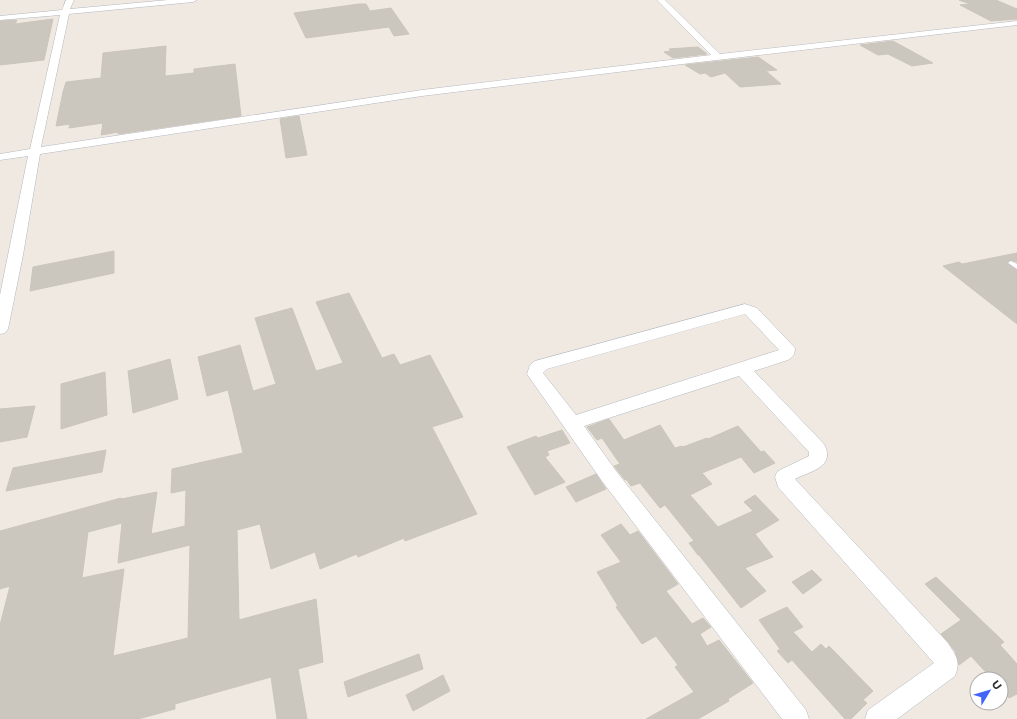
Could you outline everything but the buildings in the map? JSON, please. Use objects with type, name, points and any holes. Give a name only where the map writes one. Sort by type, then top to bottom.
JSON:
[{"type":"street","points":[[0,329],[36,152],[66,12],[70,0]]},
{"type":"street","points":[[0,18],[193,0]]},
{"type":"street","points":[[661,0],[718,57]]},
{"type":"street","points":[[0,157],[195,126],[422,93],[1017,23]]},
{"type":"street","points":[[572,422],[742,369],[787,353],[787,348],[752,311],[745,309],[541,365],[536,369],[535,374],[572,422],[609,476],[797,719]]},
{"type":"street","points":[[742,369],[818,449],[819,458],[814,463],[788,474],[784,477],[785,482],[940,651],[947,662],[947,668],[877,719]]},
{"type":"lane","points":[[1011,263],[1017,268]]}]
